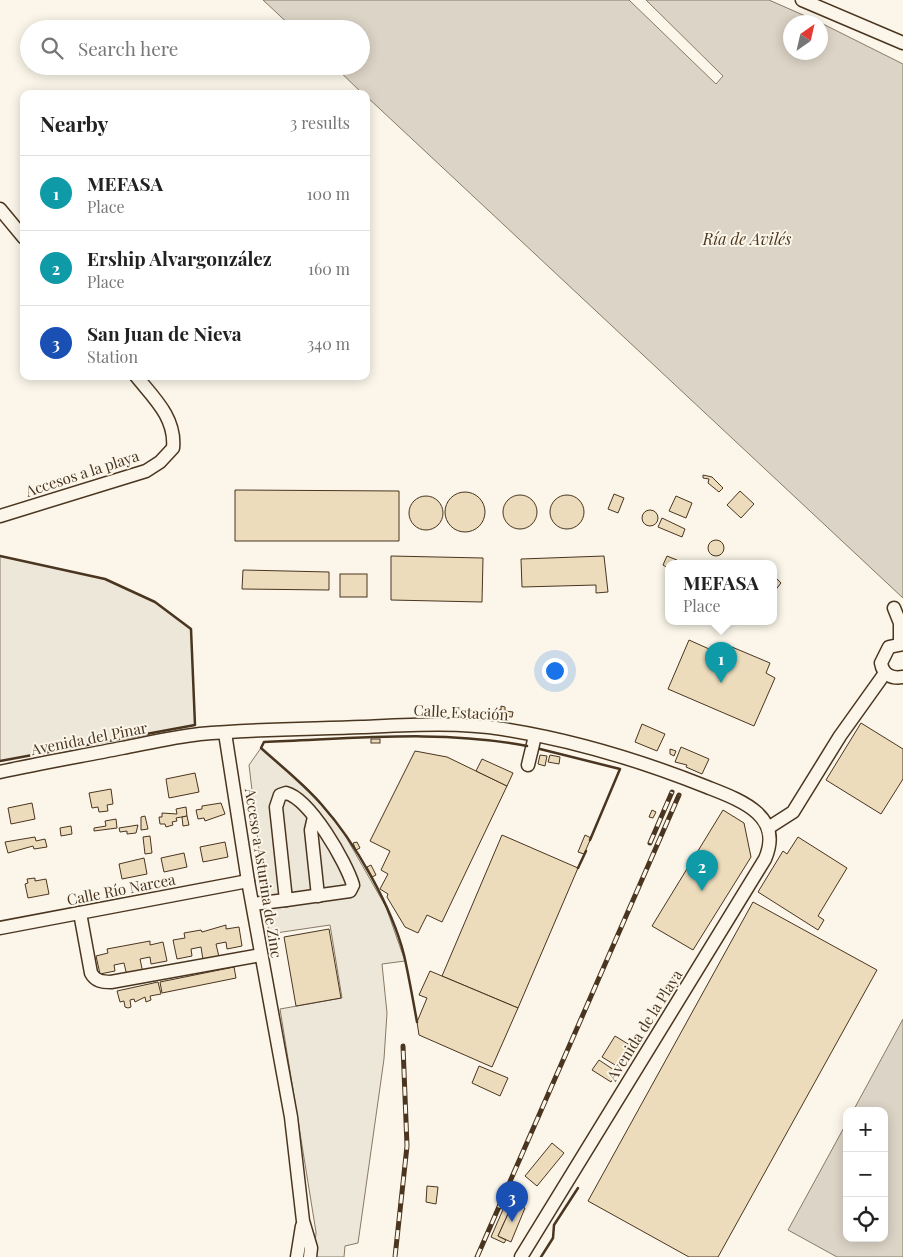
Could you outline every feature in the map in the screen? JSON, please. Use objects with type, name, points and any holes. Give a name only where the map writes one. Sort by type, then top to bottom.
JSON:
[{"type":"street","points":[[802,0],[903,43]]},
{"type":"street","points":[[0,209],[20,233]]},
{"type":"street","name":"Accesos a la playa","points":[[0,516],[146,471],[160,462],[173,448],[172,427],[163,409],[139,380]]},
{"type":"street","points":[[894,608],[900,623],[902,644],[889,647],[881,663],[885,674],[890,677],[903,676]]},
{"type":"street","points":[[768,828],[794,812],[846,728],[885,674]]},
{"type":"street","name":"Calle Estación","points":[[184,736],[449,726],[502,729],[596,750],[679,776],[735,798],[753,809],[768,828]]},
{"type":"street","name":"Acceso a Asturina de Zinc","points":[[224,733],[248,881],[291,1117],[303,1221]]},
{"type":"street","name":"Avenida del Pinar","points":[[0,772],[184,736]]},
{"type":"street","points":[[528,765],[535,736]]},
{"type":"street","points":[[253,904],[286,900],[318,896],[347,892],[354,885],[340,854],[314,817],[291,795],[280,796],[277,801],[286,900]]},
{"type":"street","points":[[314,817],[311,830],[318,896]]},
{"type":"street","name":"Avenida de la Playa","points":[[521,1257],[760,868],[770,846],[768,828]]},
{"type":"street","name":"Calle Río Narcea","points":[[0,928],[248,881]]},
{"type":"street","points":[[80,914],[91,973],[93,977],[101,982],[111,982],[261,955]]},
{"type":"street","points":[[297,1257],[303,1221]]},
{"type":"street","points":[[303,1221],[311,1248],[310,1257]]},
{"type":"shaded area","points":[[0,556],[105,579],[155,602],[191,629],[195,725],[0,761]]},
{"type":"shaded area","points":[[261,748],[307,788],[342,830],[386,907],[405,961],[382,964],[387,1013],[384,1059],[358,1243],[345,1246],[344,1257],[314,1257],[316,1232],[280,1009],[342,998],[330,925],[269,934],[249,765]]},
{"type":"water","name":"Ría de Avilés","points":[[263,0],[629,0],[716,84],[723,76],[646,0],[769,0],[803,15],[783,15],[783,60],[828,60],[828,26],[903,64],[903,598],[370,100],[370,90],[359,90],[343,75],[370,75],[370,20],[284,20]]},
{"type":"water","points":[[903,1019],[903,1257],[837,1257],[788,1230],[843,1129],[843,1242],[888,1242],[888,1107],[855,1107]]},
{"type":"building","points":[[703,475],[712,477],[723,488],[719,492],[708,483],[709,479],[703,478]]},
{"type":"building","points":[[235,490],[399,491],[399,541],[235,541]]},
{"type":"building","points":[[740,491],[754,504],[741,518],[727,505]]},
{"type":"building","points":[[469,492],[476,495],[482,501],[485,512],[484,520],[476,529],[469,532],[461,532],[454,529],[446,520],[445,508],[448,501],[457,493]]},
{"type":"building","points":[[614,494],[624,498],[618,513],[608,509]]},
{"type":"building","points":[[520,495],[532,500],[537,512],[532,524],[520,529],[508,524],[503,512],[508,500]]},
{"type":"building","points":[[567,495],[579,500],[584,512],[579,524],[567,529],[555,524],[550,512],[555,500]]},
{"type":"building","points":[[426,496],[438,501],[443,513],[438,525],[426,530],[414,525],[409,513],[414,501]]},
{"type":"building","points":[[676,496],[692,503],[686,518],[669,511]]},
{"type":"building","points":[[647,510],[653,510],[658,515],[656,524],[647,526],[642,521],[642,515]]},
{"type":"building","points":[[662,518],[685,529],[682,537],[658,527]]},
{"type":"building","points":[[713,540],[719,540],[724,545],[722,554],[713,556],[708,551],[708,545]]},
{"type":"building","points":[[391,556],[483,558],[482,602],[391,600]]},
{"type":"building","points":[[604,556],[608,592],[596,593],[596,585],[522,587],[521,559]]},
{"type":"building","points":[[667,556],[677,560],[665,560]]},
{"type":"building","points":[[243,570],[329,572],[329,590],[242,589]]},
{"type":"building","points":[[340,574],[367,574],[367,597],[340,597]]},
{"type":"building","points":[[777,579],[781,583],[777,588]]},
{"type":"building","points":[[689,640],[727,657],[732,647],[770,663],[766,673],[775,678],[754,726],[668,689]]},
{"type":"building","points":[[501,706],[505,707],[505,711],[513,712],[512,717],[493,715],[494,709],[501,710]]},
{"type":"building","points":[[861,723],[903,749],[903,779],[881,814],[826,780]]},
{"type":"building","points":[[642,724],[665,734],[657,751],[635,742]]},
{"type":"building","points":[[371,739],[380,739],[380,743],[371,743]]},
{"type":"building","points":[[681,747],[709,759],[702,774],[686,767],[687,765],[675,762]]},
{"type":"building","points":[[670,749],[676,751],[674,756],[670,754]]},
{"type":"building","points":[[415,751],[447,757],[507,786],[442,922],[427,915],[418,933],[405,927],[387,897],[388,894],[380,889],[388,874],[381,870],[390,851],[370,841]]},
{"type":"building","points":[[540,755],[547,756],[545,766],[538,764]]},
{"type":"building","points":[[550,755],[560,757],[559,764],[548,762]]},
{"type":"building","points":[[482,759],[513,773],[507,786],[476,771]]},
{"type":"building","points":[[195,773],[199,792],[169,798],[166,779]]},
{"type":"building","points":[[111,789],[113,804],[107,805],[108,811],[99,812],[98,807],[92,808],[89,793]]},
{"type":"building","points":[[32,803],[35,819],[11,824],[8,808]]},
{"type":"building","points":[[221,803],[225,814],[205,821],[204,818],[198,819],[196,810],[202,809],[202,806]]},
{"type":"building","points":[[186,807],[187,816],[176,818],[177,821],[172,822],[173,825],[166,827],[165,824],[160,824],[159,817],[162,817],[162,813],[177,814],[176,809]]},
{"type":"building","points":[[652,810],[656,812],[653,818],[649,817]]},
{"type":"building","points":[[723,810],[744,823],[751,857],[693,950],[652,926]]},
{"type":"building","points":[[145,816],[148,829],[141,830],[141,817]]},
{"type":"building","points":[[187,816],[189,825],[183,826],[182,817]]},
{"type":"building","points":[[116,819],[117,828],[94,831],[94,828],[106,826],[105,821]]},
{"type":"building","points":[[138,825],[136,833],[127,834],[127,831],[120,832],[119,828]]},
{"type":"building","points":[[71,826],[72,834],[61,836],[60,828]]},
{"type":"building","points":[[502,835],[578,868],[518,1008],[442,976]]},
{"type":"building","points":[[585,835],[591,838],[584,854],[578,852]]},
{"type":"building","points":[[150,836],[152,853],[145,854],[143,837]]},
{"type":"building","points":[[35,837],[36,841],[45,839],[47,847],[34,849],[33,846],[8,853],[5,842]]},
{"type":"building","points":[[798,837],[847,868],[818,916],[824,920],[818,930],[758,892],[783,851],[787,854]]},
{"type":"building","points":[[225,842],[228,857],[203,862],[200,847]]},
{"type":"building","points":[[357,842],[360,848],[356,850],[353,843]]},
{"type":"building","points":[[184,853],[187,867],[164,872],[161,858]]},
{"type":"building","points":[[144,858],[147,874],[122,879],[119,864]]},
{"type":"building","points":[[371,865],[376,875],[372,877],[367,867]]},
{"type":"building","points":[[35,878],[35,881],[46,879],[49,894],[28,898],[25,884],[28,883],[27,879]]},
{"type":"building","points":[[753,902],[877,970],[718,1257],[689,1257],[588,1201]]},
{"type":"building","points":[[226,925],[226,929],[239,927],[242,946],[227,949],[226,942],[216,944],[219,957],[203,960],[201,947],[191,949],[192,956],[177,959],[173,940],[185,938],[184,933],[201,930],[202,932]]},
{"type":"building","points":[[329,929],[341,998],[296,1006],[284,937]]},
{"type":"building","points":[[150,941],[150,945],[163,942],[167,961],[151,964],[150,957],[140,959],[143,973],[127,976],[124,963],[114,965],[115,971],[100,974],[96,956],[108,953],[107,949]]},
{"type":"building","points":[[234,967],[236,978],[162,993],[160,982]]},
{"type":"building","points":[[430,971],[518,1008],[492,1067],[419,1035],[417,1022],[427,998],[419,995]]},
{"type":"building","points":[[158,982],[161,994],[150,996],[151,1000],[146,1002],[145,997],[135,1002],[134,999],[130,1000],[131,1007],[128,1008],[125,1007],[124,1001],[120,1002],[117,991]]},
{"type":"building","points":[[615,1036],[633,1047],[620,1068],[602,1057]]},
{"type":"building","points":[[599,1060],[617,1072],[611,1082],[592,1070]]},
{"type":"building","points":[[479,1066],[508,1078],[500,1096],[472,1083]]},
{"type":"building","points":[[552,1143],[564,1153],[537,1186],[525,1176]]},
{"type":"building","points":[[427,1186],[438,1187],[436,1204],[426,1202]]},
{"type":"building","points":[[508,1198],[523,1204],[522,1207],[513,1203],[498,1236],[506,1240],[504,1243],[491,1237]]},
{"type":"building","points":[[513,1203],[525,1208],[511,1242],[498,1236]]},
{"type":"railway","points":[[650,843],[672,792]]},
{"type":"railway","points":[[477,1257],[679,795]]},
{"type":"railway","points":[[395,1257],[407,1146],[403,1046]]},
{"type":"wall","points":[[0,556],[105,579],[155,602],[191,629],[195,725],[0,761]]},
{"type":"wall","points":[[417,1022],[404,955],[391,917],[371,876],[335,820],[315,797],[261,748],[264,742],[396,736],[462,738],[527,746]]},
{"type":"wall","points":[[540,749],[620,769],[590,840]]},
{"type":"wall","points":[[578,868],[586,851]]},
{"type":"wall","points":[[541,1257],[553,1238],[554,1225],[578,1188]]},
{"type":"place","name":"MEFASA","points":[[721,683]]},
{"type":"place","name":"Ership Alvargonzález","points":[[702,891]]},
{"type":"place","name":"San Juan de Nieva","points":[[512,1222]]}]
